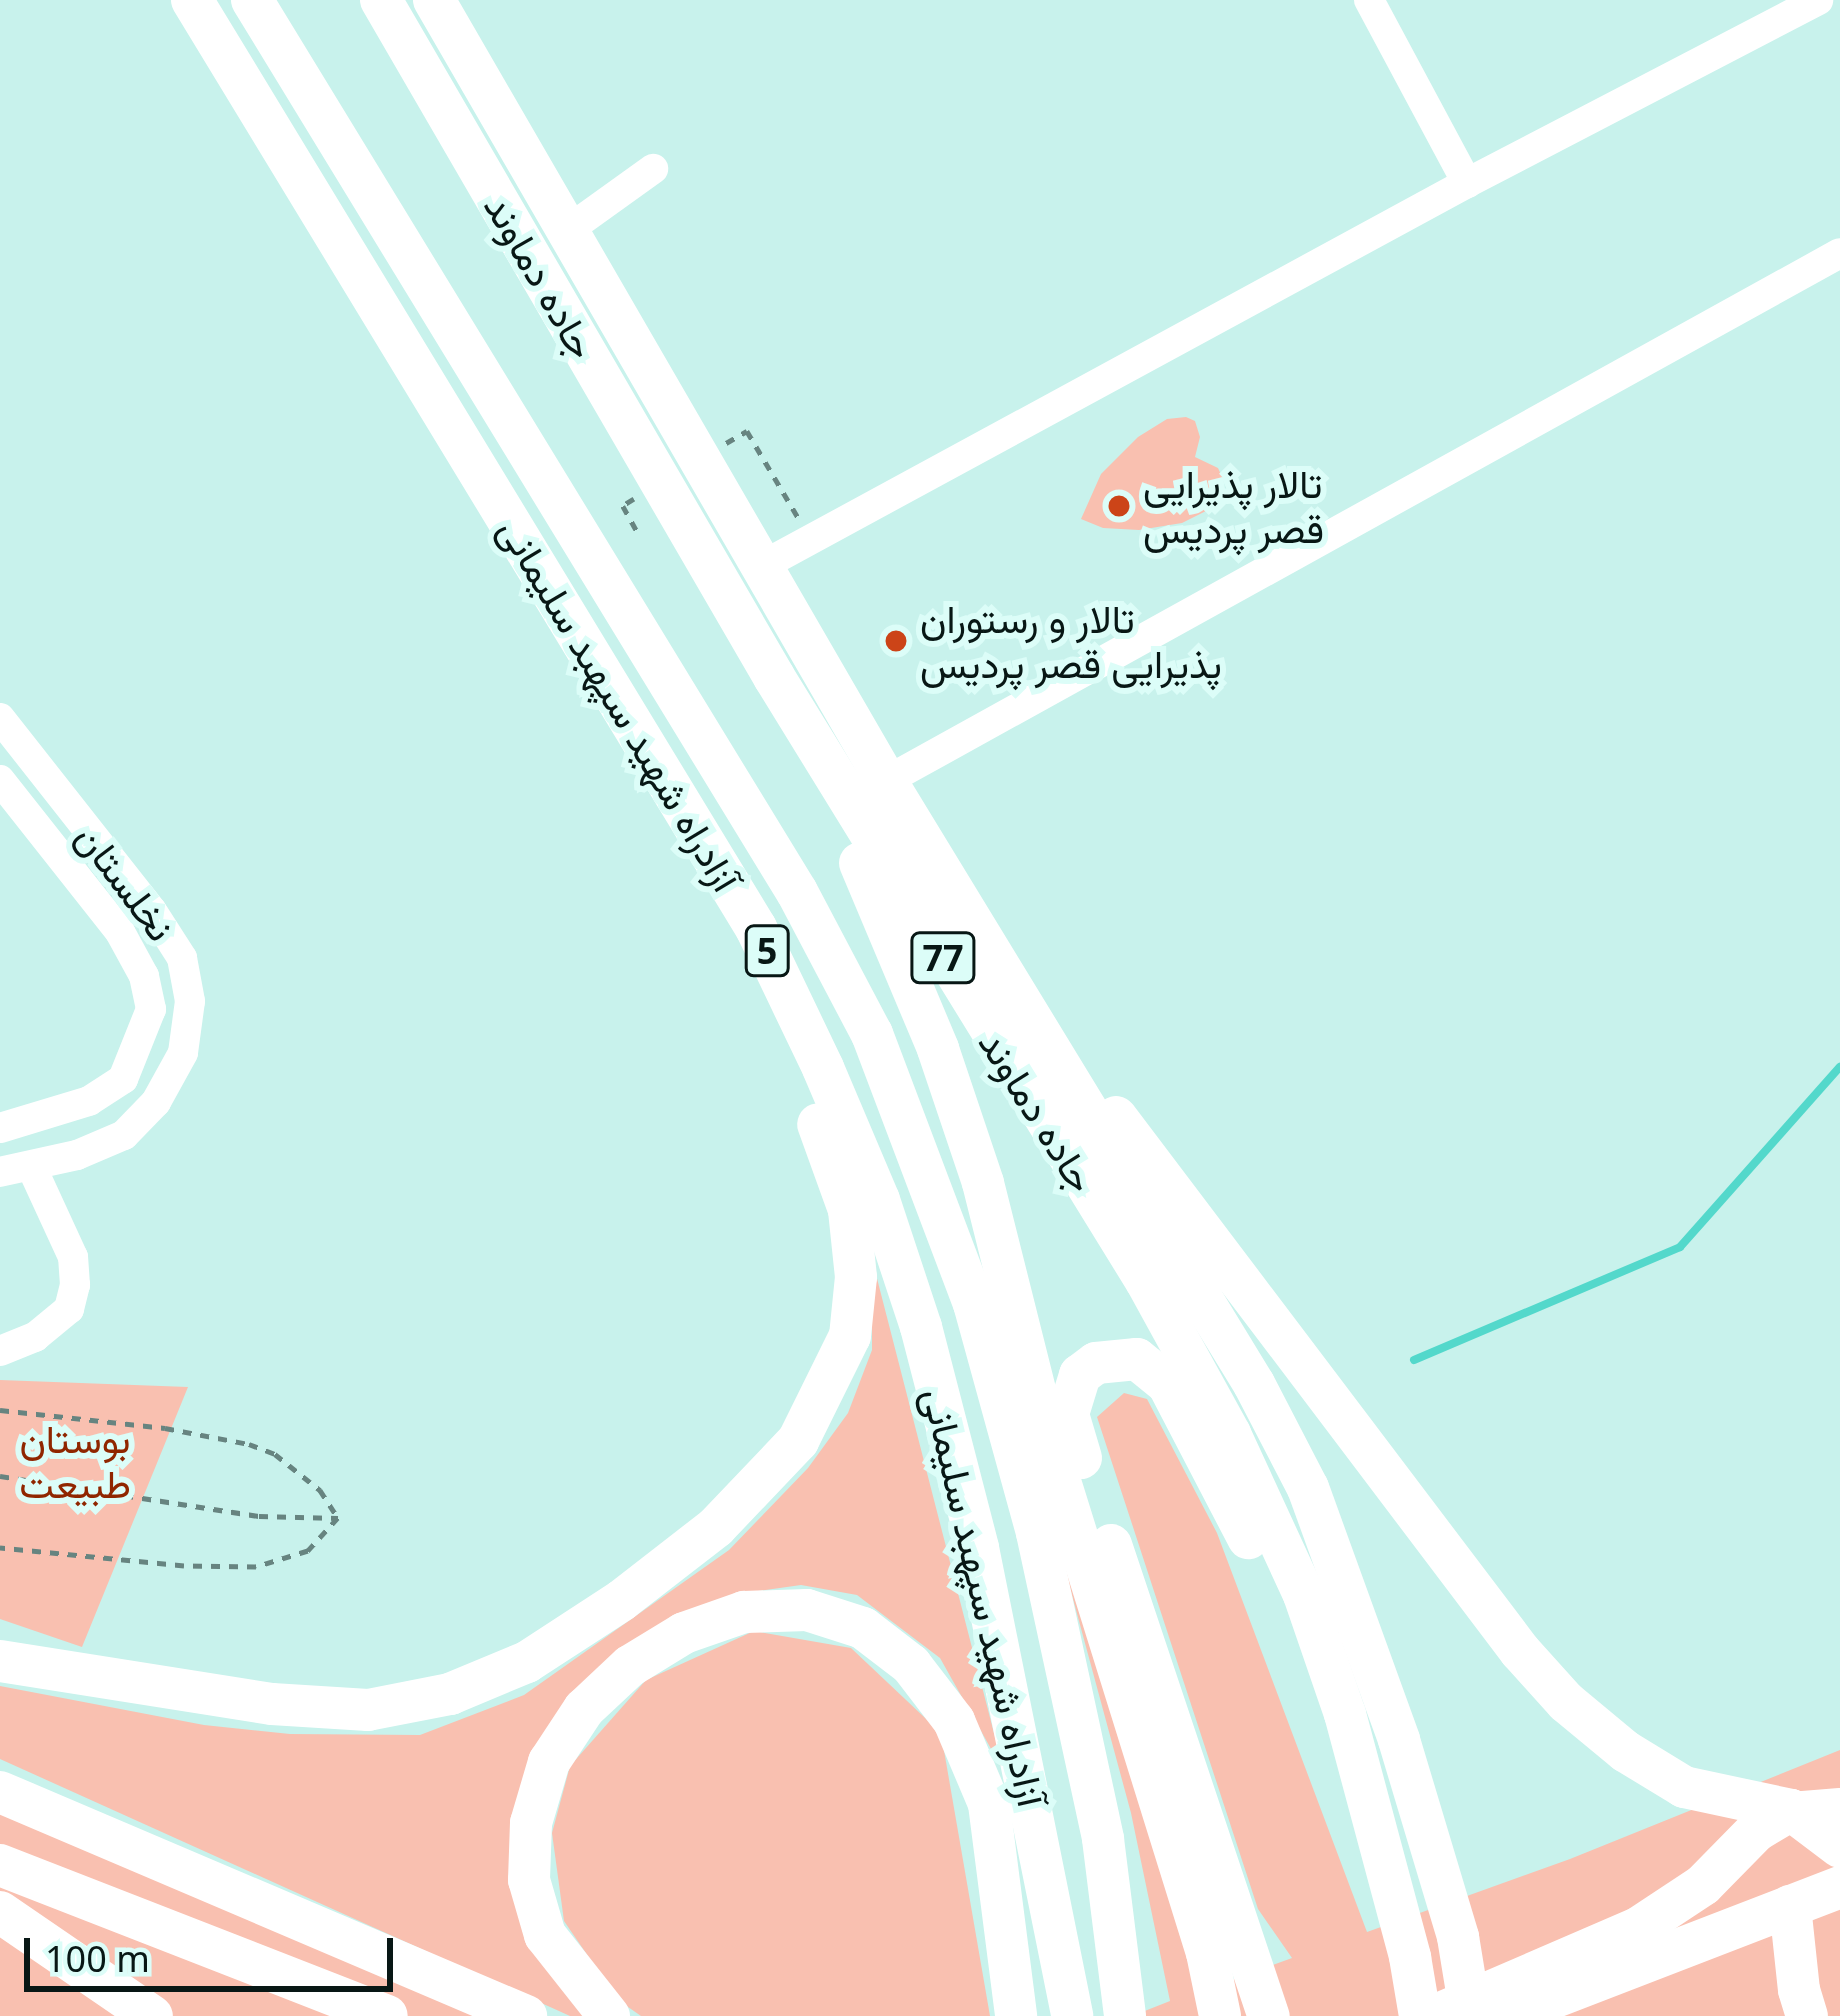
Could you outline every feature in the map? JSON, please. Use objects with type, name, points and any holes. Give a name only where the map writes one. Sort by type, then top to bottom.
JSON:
[{"type":"highway","name":"آزادراه شهید سپهبد سلیمانی","points":[[192,0],[756,928],[860,1156],[921,1327],[978,1548],[1039,1832],[1072,2016]]},
{"type":"highway","name":"آزادراه شهید سپهبد سلیمانی","points":[[252,0],[797,892],[872,1034],[974,1304],[1036,1533],[1103,1839],[1125,2016]]},
{"type":"highway","name":"جاده دماوند","points":[[381,0],[774,677],[1146,1281],[1230,1434],[1304,1595],[1376,1825],[1420,2016]]},
{"type":"highway","name":"جاده دماوند","points":[[434,0],[886,782],[1254,1384],[1308,1488],[1399,1740],[1458,1937],[1472,2016]]},
{"type":"highway","points":[[774,677],[880,906],[938,1049],[983,1183],[1049,1446],[1207,1953],[1220,2016]]},
{"type":"highway","points":[[0,1660],[272,1704],[368,1710],[429,1698],[527,1662],[622,1600],[716,1527],[798,1441],[850,1336],[856,1277],[849,1210],[795,1061],[756,928]]},
{"type":"highway","points":[[1010,985],[1204,1228],[1520,1652],[1566,1702],[1624,1751],[1684,1787],[1791,1810],[1840,1847]]},
{"type":"highway","points":[[1269,2016],[1068,1414],[1070,1394],[1096,1363],[1137,1359],[1168,1384],[1264,1569],[1376,1825]]},
{"type":"highway","points":[[609,2016],[545,1935],[529,1880],[531,1823],[549,1762],[584,1709],[630,1666],[684,1633],[744,1612],[807,1610],[863,1628],[911,1664],[954,1721],[989,1804],[1016,2016]]},
{"type":"highway","points":[[0,1792],[526,2016]]},
{"type":"highway","points":[[1433,2016],[1638,1928],[1703,1885],[1756,1831],[1791,1810]]},
{"type":"highway","points":[[1027,2016],[1039,1832]]},
{"type":"highway","points":[[1103,1839],[1150,2016]]},
{"type":"highway","points":[[0,1864],[387,2016]]},
{"type":"highway","points":[[1506,2016],[1840,1887]]},
{"type":"highway","points":[[1790,1906],[1798,1990],[1808,2016]]},
{"type":"highway","points":[[0,1912],[152,2016]]},
{"type":"main road","points":[[1791,1810],[1840,1805]]},
{"type":"street","points":[[1369,0],[1467,183]]},
{"type":"street","points":[[760,567],[1467,183],[1818,0]]},
{"type":"street","points":[[568,230],[653,169]]},
{"type":"street","points":[[886,782],[1840,253]]},
{"type":"street","name":"نخلستان","points":[[0,718],[152,910],[182,958],[190,1001],[183,1053],[156,1102],[124,1135],[32,1168],[0,1172]]},
{"type":"street","name":"نخلستان","points":[[0,780],[120,932],[144,976],[152,1009],[123,1079],[88,1101],[0,1127]]},
{"type":"street","points":[[0,1351],[35,1337],[69,1309],[75,1286],[73,1257],[32,1168]]},
{"type":"path","points":[[746,430],[812,539]]},
{"type":"path","points":[[623,506],[639,535]]},
{"type":"path","points":[[0,1410],[144,1425],[249,1444],[275,1454],[320,1490],[338,1518]]},
{"type":"path","points":[[0,1476],[259,1516],[338,1518]]},
{"type":"path","points":[[0,1548],[184,1567],[256,1567],[308,1551],[338,1518]]},
{"type":"green space","points":[[1167,419],[1195,421],[1200,437],[1195,457],[1218,468],[1223,479],[1224,493],[1210,509],[1182,523],[1139,530],[1103,528],[1081,519],[1101,474],[1138,437]]},
{"type":"green space","points":[[872,1259],[1004,1772],[940,1658],[857,1595],[801,1585],[737,1594],[679,1618],[517,1803],[595,2016],[570,2016],[0,1759],[0,1686],[204,1725],[290,1734],[420,1735],[524,1695],[729,1550],[808,1468],[848,1413],[872,1350]]},
{"type":"green space","name":"بوستان طبیعت","points":[[0,1380],[188,1387],[82,1647],[0,1619]]},
{"type":"green space","points":[[1124,1393],[1147,1399],[1217,1533],[1367,1932],[1570,1859],[1840,1750],[1840,2016],[1132,2016],[1170,2001],[1131,1813],[1050,1514],[1198,1992],[1292,1958],[1258,1909],[1097,1417]]},
{"type":"green space","points":[[754,1631],[851,1648],[941,1733],[990,2016],[641,2016],[618,2000],[564,1921],[552,1833],[570,1766],[646,1680]]},
{"type":"green space","points":[[0,1811],[484,2016],[0,2016]]},
{"type":"waterway","points":[[1414,1360],[1680,1247],[1840,1067]]},
{"type":"place","name":"تالار پذیرایی قصر پردیس","points":[[1119,506]]},
{"type":"place","name":"تالار و رستوران پذیرایی قصر پردیس","points":[[896,641]]}]
